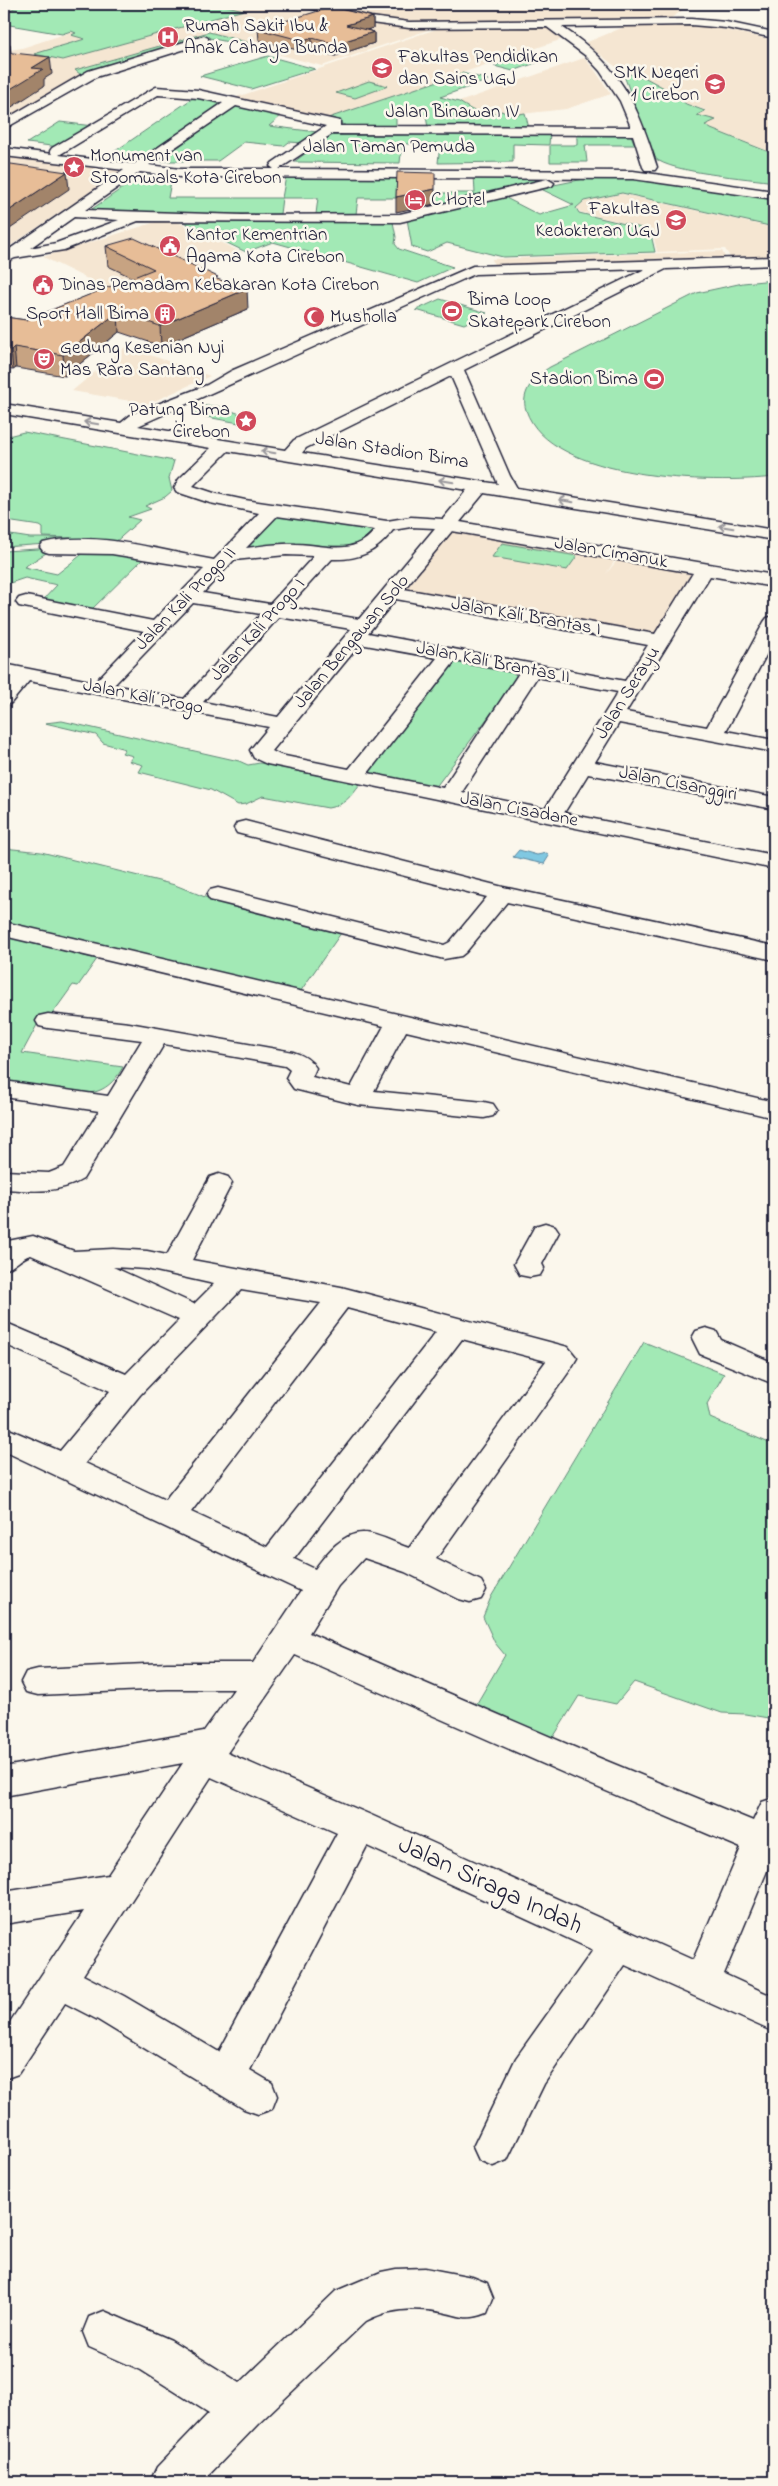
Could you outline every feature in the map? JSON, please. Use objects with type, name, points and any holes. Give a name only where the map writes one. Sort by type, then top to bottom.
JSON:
[{"type":"street","points":[[305,4],[371,20],[394,23],[550,24],[697,22],[773,34]]},
{"type":"street","points":[[550,24],[579,42],[607,69],[623,94],[650,167]]},
{"type":"street","points":[[4,125],[92,74],[204,40]]},
{"type":"street","points":[[58,151],[153,92],[181,92],[335,124],[277,166]]},
{"type":"street","points":[[6,257],[233,102]]},
{"type":"street","name":"Jalan Binawan IV","points":[[329,130],[638,131]]},
{"type":"street","name":"Jalan Taman Pemuda","points":[[4,144],[58,151],[110,162]]},
{"type":"street","name":"Jalan Taman Pemuda","points":[[4,152],[110,162],[180,173],[587,173],[651,177],[774,195]]},
{"type":"street","name":"Jalan Taman Pemuda","points":[[141,166],[650,167],[774,186]]},
{"type":"street","name":"Jalan Taman Pemuda","points":[[72,213],[138,217],[400,218],[587,173]]},
{"type":"street","points":[[6,257],[59,247],[138,217]]},
{"type":"street","points":[[124,429],[138,418],[213,388],[242,372],[473,270],[774,260]]},
{"type":"street","points":[[295,450],[667,264]]},
{"type":"street","points":[[456,368],[501,476],[511,492]]},
{"type":"street","name":"Jalan Stadion Bima","points":[[4,396],[138,418],[479,487],[774,535]]},
{"type":"street","name":"Jalan Stadion Bima","points":[[4,409],[224,445],[295,450],[501,476],[774,520]]},
{"type":"street","name":"Jalan Cimanuk","points":[[224,445],[185,483],[183,488],[187,493],[274,509],[387,526],[422,522],[774,580]]},
{"type":"street","name":"Jalan Bengawan Solo","points":[[265,757],[261,754],[261,750],[479,487]]},
{"type":"street","name":"Jalan Kali Progo II","points":[[99,689],[274,509]]},
{"type":"street","points":[[49,547],[73,545],[98,547],[223,561],[294,549],[327,553],[349,553],[366,549],[387,526]]},
{"type":"street","name":"Jalan Kali Progo I","points":[[188,706],[327,553]]},
{"type":"street","name":"Jalan Serayu","points":[[551,816],[705,569]]},
{"type":"street","name":"Jalan Kali Brantas I","points":[[392,593],[660,641]]},
{"type":"street","name":"Jalan Kali Brantas II","points":[[188,596],[275,610],[450,655],[631,688]]},
{"type":"street","points":[[26,602],[157,628]]},
{"type":"street","points":[[713,735],[774,622]]},
{"type":"street","points":[[354,776],[450,655]]},
{"type":"street","name":"Jalan Kali Progo","points":[[4,670],[283,724]]},
{"type":"street","points":[[448,796],[531,670]]},
{"type":"street","points":[[4,699],[24,674]]},
{"type":"street","points":[[613,716],[774,746]]},
{"type":"street","name":"Jalan Cisadane","points":[[265,757],[774,862]]},
{"type":"street","name":"Jalan Cisanggiri","points":[[582,766],[774,803]]},
{"type":"street","points":[[245,828],[502,894],[774,953]]},
{"type":"street","points":[[218,895],[444,952],[453,951],[458,947],[502,894]]},
{"type":"street","points":[[4,929],[774,1110]]},
{"type":"street","points":[[48,1021],[129,1030],[156,1037],[293,1060],[300,1063],[303,1068],[299,1078],[303,1083],[358,1096],[484,1110]]},
{"type":"street","points":[[358,1096],[398,1023]]},
{"type":"street","points":[[4,1180],[55,1182],[64,1180],[78,1168],[156,1037]]},
{"type":"street","points":[[4,1089],[115,1105]]},
{"type":"street","points":[[174,1266],[219,1183]]},
{"type":"street","points":[[530,1268],[528,1264],[545,1232]]},
{"type":"street","points":[[4,1261],[18,1248],[33,1245],[71,1260],[198,1318]]},
{"type":"street","points":[[71,1260],[131,1258],[235,1279],[342,1297],[553,1351],[562,1358],[562,1361],[416,1563]]},
{"type":"street","points":[[65,1466],[130,1388],[235,1279]]},
{"type":"street","points":[[170,1516],[342,1297]]},
{"type":"street","points":[[273,1563],[456,1327]]},
{"type":"street","points":[[4,1332],[130,1388]]},
{"type":"street","points":[[706,1338],[710,1346],[716,1350],[774,1374]]},
{"type":"street","points":[[4,1438],[321,1586]]},
{"type":"street","points":[[8,2052],[120,1889],[210,1751],[289,1638],[321,1586],[349,1551],[361,1545],[416,1563],[470,1590]]},
{"type":"street","points":[[289,1638],[585,1767],[769,1827],[702,1982]]},
{"type":"street","points":[[38,1682],[167,1676],[263,1676]]},
{"type":"street","points":[[4,1781],[210,1751]]},
{"type":"street","name":"Jalan Siraga Indah","points":[[210,1751],[359,1826],[774,2015]]},
{"type":"street","points":[[226,2077],[359,1826]]},
{"type":"street","points":[[4,1908],[120,1889]]},
{"type":"street","points":[[493,2147],[530,2072],[617,1945]]},
{"type":"street","points":[[58,1981],[110,2008],[258,2096]]},
{"type":"street","points":[[172,2482],[243,2408],[312,2346],[351,2306],[368,2296],[413,2287],[472,2298]]},
{"type":"street","points":[[104,2332],[156,2355],[243,2408]]},
{"type":"shaded area","points":[[218,4],[281,4],[333,17],[381,25],[434,28],[322,66],[243,45],[250,43],[210,32],[76,70],[80,75],[4,120],[4,51],[22,48],[71,32],[76,33],[71,35],[85,39],[35,54],[63,60],[243,10]]},
{"type":"shaded area","points":[[327,4],[660,4],[686,8],[671,18],[417,21],[379,18]]},
{"type":"shaded area","name":"SMK Negeri 1 Cirebon","points":[[629,25],[691,25],[774,40],[774,153],[711,129],[705,125],[716,120],[696,115],[705,110],[687,104],[669,90],[644,77],[624,73],[585,43]]},
{"type":"shaded area","points":[[546,26],[563,39],[325,119],[231,99],[442,27]]},
{"type":"shaded area","points":[[584,58],[611,94],[566,109],[512,115],[501,111],[489,115],[472,110],[459,102]]},
{"type":"shaded area","points":[[4,154],[123,170],[4,250]]},
{"type":"shaded area","name":"Fakultas Kedokteran UGJ","points":[[622,194],[774,228],[774,256],[730,257],[725,249],[657,252],[652,230],[580,212],[577,208],[585,201]]},
{"type":"shaded area","points":[[169,218],[243,253],[110,290],[43,257]]},
{"type":"shaded area","points":[[722,251],[725,257],[494,265],[492,259]]},
{"type":"shaded area","points":[[125,347],[210,376],[148,404],[72,391]]},
{"type":"shaded area","points":[[451,532],[616,559],[606,574],[618,559],[694,572],[654,635],[404,589]]},
{"type":"green space","points":[[22,4],[218,4],[244,10],[63,60],[34,54],[85,39],[71,35],[76,33],[71,31],[62,34],[4,24],[4,13]]},
{"type":"green space","points":[[209,32],[250,43],[243,45],[204,37],[81,75],[75,70]]},
{"type":"green space","points":[[526,55],[544,60],[513,71],[494,66]]},
{"type":"green space","points":[[268,56],[315,69],[251,89],[200,76]]},
{"type":"green space","points":[[462,73],[489,80],[440,97],[459,102],[472,110],[489,115],[501,111],[512,115],[525,113],[529,128],[428,128],[426,116],[396,116],[396,128],[343,127],[345,125],[325,119]]},
{"type":"green space","points":[[623,73],[644,77],[668,90],[686,104],[705,111],[697,115],[716,120],[705,125],[711,129],[774,154],[774,182],[677,168],[655,158]]},
{"type":"green space","points":[[369,81],[388,86],[355,98],[336,93]]},
{"type":"green space","points":[[196,96],[224,103],[145,159],[111,154]]},
{"type":"green space","points":[[234,106],[282,115],[269,126],[317,132],[303,143],[289,142],[284,146],[244,142],[218,161],[159,161]]},
{"type":"green space","points":[[60,122],[93,126],[59,147],[27,143]]},
{"type":"green space","points":[[332,133],[550,133],[549,145],[513,144],[513,162],[438,163],[440,144],[402,144],[400,163],[294,162]]},
{"type":"green space","points":[[577,133],[630,133],[635,145],[585,145],[587,162],[550,162],[550,145],[577,145]]},
{"type":"green space","points":[[474,175],[552,177],[435,207],[435,193],[475,193]]},
{"type":"green space","points":[[140,176],[172,176],[168,198],[282,198],[280,214],[108,214],[92,209]]},
{"type":"green space","points":[[286,176],[397,176],[396,198],[358,198],[356,214],[316,214],[318,198],[282,198]]},
{"type":"green space","points":[[594,177],[660,180],[774,198],[774,227],[622,193],[584,201],[576,208],[579,213],[650,230],[655,252],[503,257],[447,243],[427,252],[412,247],[407,219],[504,197],[539,215],[574,205],[539,188]]},
{"type":"green space","points":[[179,220],[393,222],[396,237],[395,244],[399,249],[453,267],[418,283],[273,242],[246,252]]},
{"type":"green space","name":"Stadion Bima","points":[[774,280],[774,477],[747,479],[675,478],[636,473],[599,464],[566,451],[541,434],[526,410],[525,397],[530,385],[550,367],[697,293],[743,283]]},
{"type":"green space","name":"Bima Loop Skatepark Cirebon","points":[[440,299],[487,313],[464,324],[416,310]]},
{"type":"green space","points":[[203,406],[217,406],[255,419],[256,422],[250,425],[196,415],[194,410]]},
{"type":"green space","points":[[24,432],[174,461],[169,478],[172,491],[165,497],[145,506],[151,509],[128,517],[140,520],[112,545],[46,544],[4,547],[4,534],[30,538],[71,538],[43,537],[43,528],[40,526],[13,522],[4,515],[4,437]]},
{"type":"green space","points":[[275,514],[376,527],[358,545],[344,549],[241,548]]},
{"type":"green space","points":[[502,543],[577,556],[567,570],[492,557]]},
{"type":"green space","points":[[54,548],[24,567],[57,574],[90,548],[145,557],[90,611],[42,601],[57,585],[25,578],[4,585],[4,551]]},
{"type":"green space","points":[[456,659],[513,671],[516,675],[516,680],[435,788],[367,773]]},
{"type":"green space","points":[[62,721],[239,761],[248,765],[260,763],[360,784],[350,797],[334,807],[328,808],[263,796],[246,804],[238,805],[211,790],[139,772],[143,765],[129,761],[133,756],[122,753],[125,749],[103,743],[96,735],[45,723]]},
{"type":"green space","points":[[4,848],[41,852],[175,885],[205,897],[341,933],[300,992],[4,923]]},
{"type":"green space","points":[[4,936],[97,959],[78,986],[73,985],[45,1024],[38,1023],[22,1053],[123,1067],[109,1085],[98,1091],[79,1093],[4,1084]]},
{"type":"green space","points":[[644,1342],[724,1374],[707,1404],[710,1418],[774,1445],[774,1719],[745,1714],[722,1713],[634,1682],[616,1704],[579,1696],[549,1744],[473,1710],[505,1655],[495,1643],[483,1617],[491,1597]]},
{"type":"water","points":[[519,850],[537,855],[547,853],[549,856],[544,864],[513,857]]},
{"type":"building","points":[[332,7],[373,17],[346,25],[374,32],[335,44],[312,38],[304,41],[258,29]]},
{"type":"building","points":[[4,52],[50,57],[32,68],[43,69],[4,93]]},
{"type":"building","points":[[4,163],[67,172],[4,214]]},
{"type":"building","points":[[397,172],[435,173],[435,189],[396,197]]},
{"type":"building","points":[[134,238],[218,277],[214,278],[247,289],[160,326],[118,312],[63,355],[14,347],[11,350],[4,349],[4,317],[26,320],[154,269],[106,246]]},
{"type":"place","name":"Rumah Sakit Ibu & Anak Cahaya Bunda","points":[[168,37]]},
{"type":"place","name":"Fakultas Pendidikan dan Sains UGJ","points":[[382,68]]},
{"type":"place","name":"SMK Negeri 1 Cirebon","points":[[715,84]]},
{"type":"place","name":"Monument van Stoomwals Kota Cirebon","points":[[74,167]]},
{"type":"place","name":"C Hotel","points":[[415,200]]},
{"type":"place","name":"Fakultas Kedokteran UGJ","points":[[676,220]]},
{"type":"place","name":"Kantor Kementrian Agama Kota Cirebon","points":[[170,246]]},
{"type":"place","name":"Dinas Pemadam Kebakaran Kota Cirebon","points":[[43,285]]},
{"type":"place","name":"Bima Loop Skatepark Cirebon","points":[[452,311]]},
{"type":"place","name":"Sport Hall Bima","points":[[165,314]]},
{"type":"place","name":"Musholla","points":[[314,317]]},
{"type":"place","name":"Gedung Kesenian Nyi Mas Rara Santang","points":[[44,359]]},
{"type":"place","name":"Stadion Bima","points":[[654,379]]},
{"type":"place","name":"Patung Bima Cirebon","points":[[246,421]]}]
